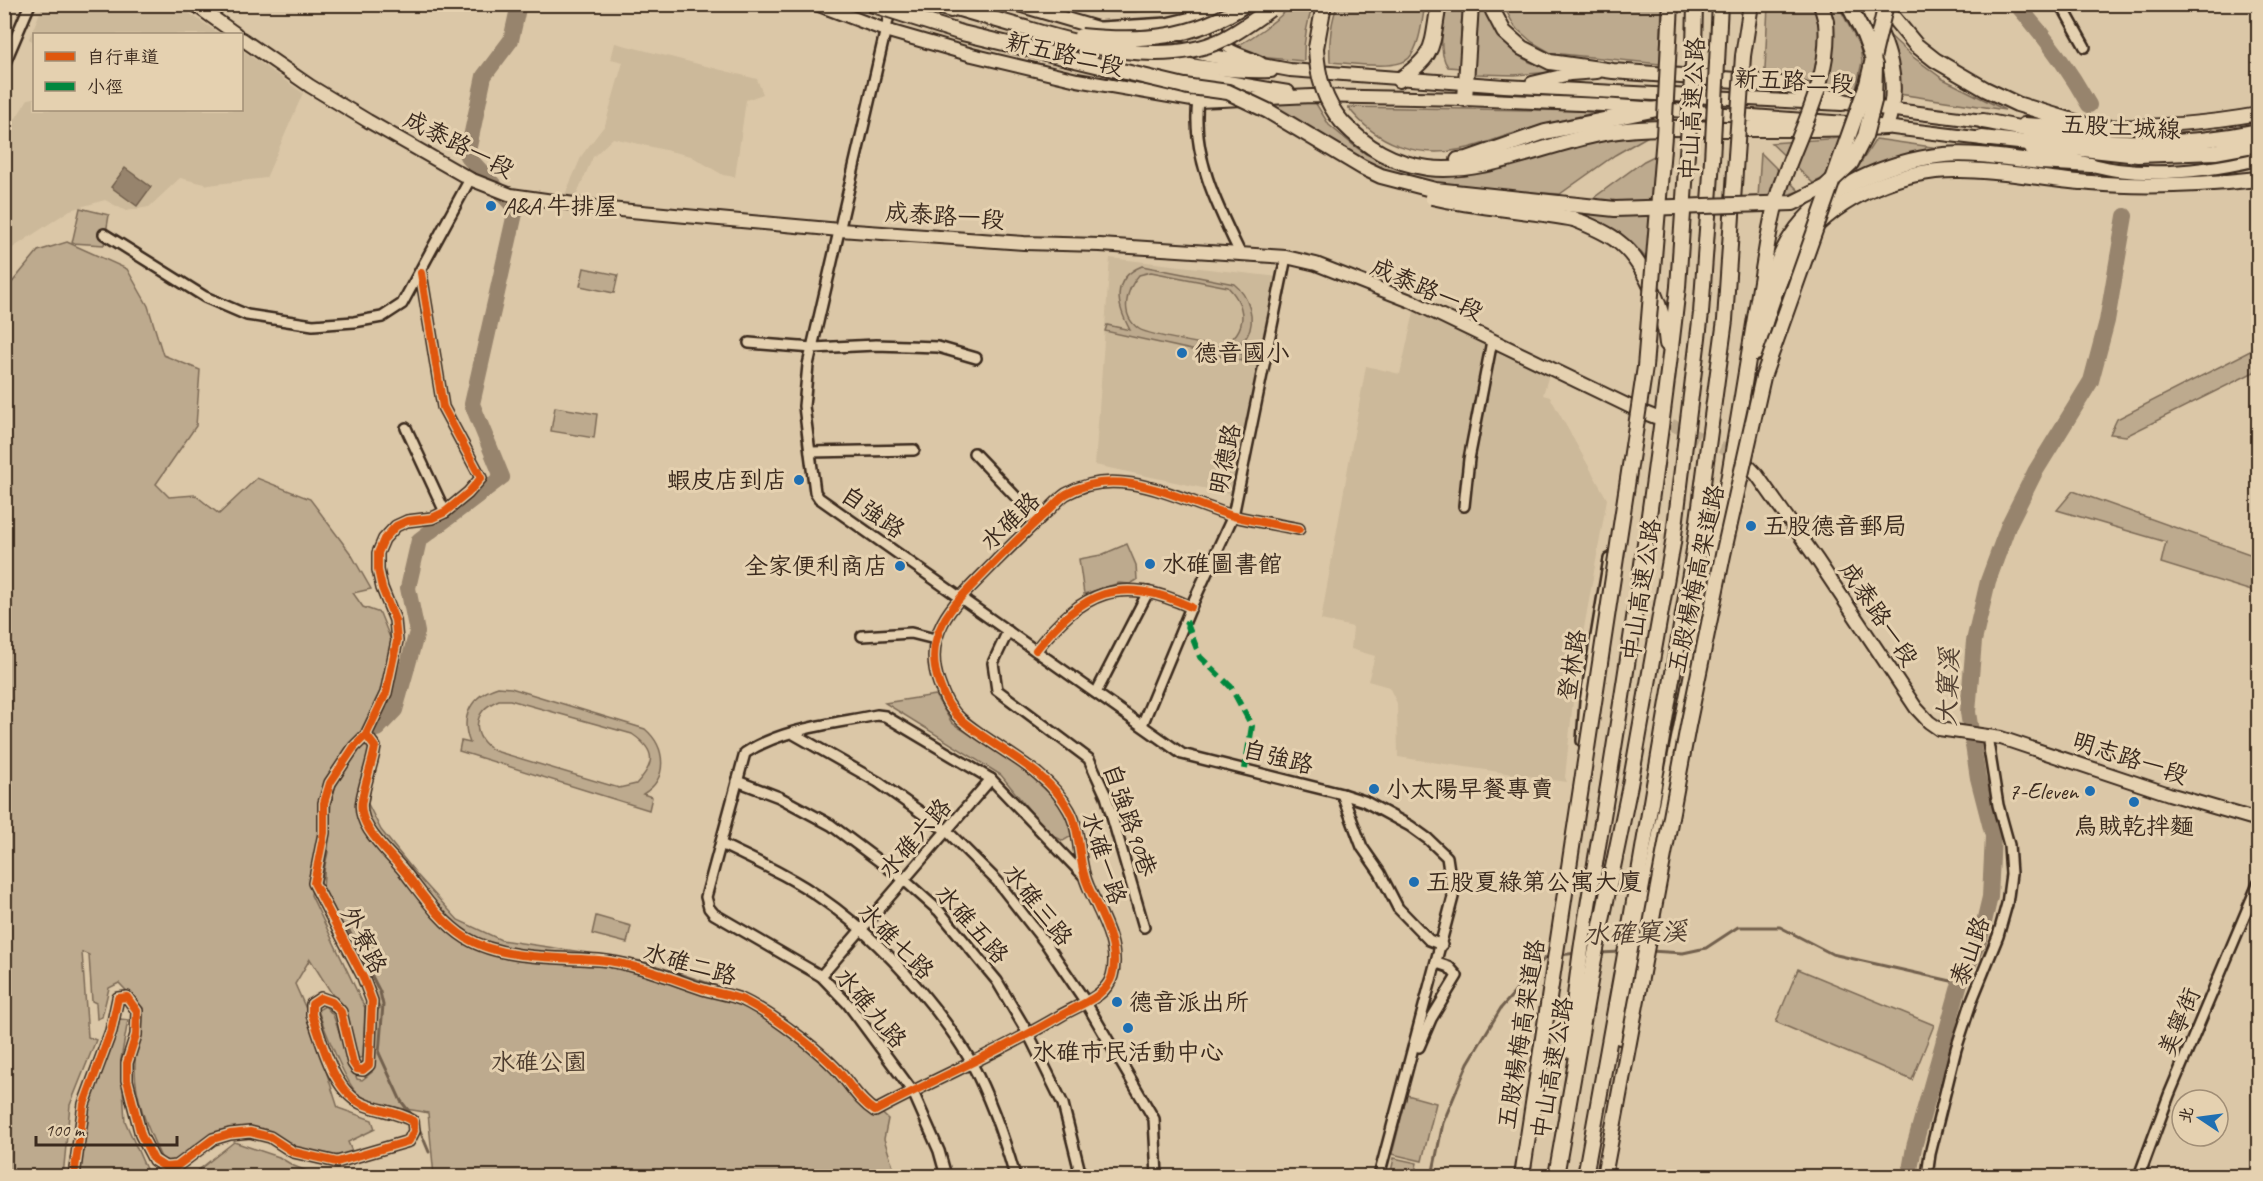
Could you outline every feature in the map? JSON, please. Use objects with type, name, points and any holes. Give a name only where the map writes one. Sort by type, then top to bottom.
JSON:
[{"type":"highway","points":[[870,4],[962,33],[1226,97],[1256,110],[1382,183],[1459,203],[1574,219],[1617,241],[1638,261],[1659,308],[1666,334],[1668,372],[1660,411]]},
{"type":"highway","points":[[942,4],[1067,41],[1141,53],[1172,52],[1222,40],[1248,25],[1276,4]]},
{"type":"highway","points":[[1025,28],[1083,37],[1138,39],[1183,34],[1218,20],[1246,4]]},
{"type":"highway","points":[[1324,4],[1316,48],[1317,71],[1332,111],[1367,146],[1379,153],[1409,165],[1450,168],[1481,164],[1610,132],[1666,128],[1827,130],[1886,127],[1893,108],[1894,78],[1886,45],[1866,4]]},
{"type":"highway","points":[[1399,80],[1420,65],[1431,51],[1439,4]]},
{"type":"highway","points":[[1465,99],[1471,4]]},
{"type":"highway","points":[[1492,4],[1493,11],[1504,32],[1522,48],[1550,62],[1613,71],[1777,83],[1862,106]]},
{"type":"highway","name":"五股楊梅高架道路","points":[[1522,1176],[1645,367],[1664,136],[1671,4]]},
{"type":"highway","points":[[1591,939],[1678,287],[1695,4]]},
{"type":"highway","name":"中山高速公路","points":[[1556,1176],[1587,959],[1630,785],[1673,543],[1701,313],[1720,4]]},
{"type":"highway","name":"中山高速公路","points":[[1585,1176],[1633,941],[1694,550],[1725,320],[1745,4]]},
{"type":"highway","points":[[1743,56],[1751,4]]},
{"type":"highway","points":[[1633,941],[1706,602],[1768,239],[1783,178],[1823,74],[1827,38],[1821,4]]},
{"type":"highway","points":[[1184,86],[1228,92],[1276,115],[1381,176],[1435,190],[1615,209],[1793,203],[1826,187],[1851,163],[1865,136],[1874,101],[1875,65],[1864,34],[1848,4]]},
{"type":"highway","points":[[1884,4],[1916,45],[1935,60],[1985,89],[2025,107],[2096,128]]},
{"type":"highway","name":"五股楊梅高架道路","points":[[1604,1176],[1691,715],[1723,555],[1763,377],[1867,84],[1884,4]]},
{"type":"highway","points":[[1379,153],[1443,161],[1467,159],[1545,132],[1658,109]]},
{"type":"highway","name":"五股土城線","points":[[1983,121],[2138,155],[2215,152],[2259,144]]},
{"type":"highway","name":"五股土城線","points":[[1982,138],[2081,144],[2116,141],[2182,141],[2259,131]]},
{"type":"highway","points":[[1739,416],[1767,294],[1777,263],[1791,236],[1814,211],[1837,193],[1902,162],[1945,155],[1984,155],[2091,165]]},
{"type":"highway","points":[[1739,416],[1774,298],[1787,266],[1802,241],[1824,219],[1852,199],[1881,184],[1905,176],[1960,170],[2092,183],[2154,186],[2207,184],[2259,178]]},
{"type":"highway","points":[[1594,1176],[1629,961]]},
{"type":"main road","points":[[194,4],[235,33]]},
{"type":"main road","name":"新五路二段","points":[[816,4],[885,30],[972,55],[1077,80],[1198,101],[1312,96],[1465,99],[1830,120],[1982,138],[2060,155],[2091,165],[2140,171],[2216,169],[2259,159]]},
{"type":"main road","name":"新五路二段","points":[[927,4],[974,18],[1122,53],[1251,72],[1290,70]]},
{"type":"main road","name":"新五路二段","points":[[1015,4],[1093,28],[1207,55],[1290,70],[1399,80],[1893,108],[1983,121],[2096,128],[2224,120],[2259,114]]},
{"type":"main road","name":"新五路二段","points":[[890,5],[971,30],[1120,64],[1312,96]]},
{"type":"main road","name":"成泰路一段","points":[[243,40],[358,115],[470,179],[512,195],[571,204],[840,230],[1024,243],[1100,245],[1286,257],[1316,264],[1413,302],[1635,409],[1660,411]]},
{"type":"main road","points":[[1519,86],[1570,74],[1613,71]]},
{"type":"main road","name":"成泰路一段","points":[[1739,456],[1756,475],[1818,561],[1916,708],[1929,722],[1946,731]]},
{"type":"main road","name":"明志路一段","points":[[1946,731],[1987,736],[2041,751],[2169,794],[2259,820]]},
{"type":"street","points":[[4,65],[30,4]]},
{"type":"street","points":[[1093,28],[1167,23],[1221,4]]},
{"type":"street","points":[[1221,4],[1217,14],[1216,28],[1220,42],[1231,50],[1248,55],[1269,66]]},
{"type":"street","points":[[2061,4],[2085,47]]},
{"type":"street","name":"自強路","points":[[890,5],[808,365],[804,406],[814,492],[819,498],[1182,754],[1364,801],[1410,826],[1428,839],[1447,857],[1454,897],[1437,963]]},
{"type":"street","points":[[1198,101],[1197,144],[1221,212],[1241,255]]},
{"type":"street","points":[[104,234],[205,297],[247,315],[313,325],[354,322],[382,317],[402,304],[421,273],[470,179]]},
{"type":"street","name":"明德路","points":[[1142,724],[1191,606],[1233,516],[1286,257]]},
{"type":"street","points":[[366,735],[386,693],[397,641],[395,620],[382,588],[378,570],[378,553],[384,539],[396,526],[407,520],[432,518],[445,512],[468,493],[481,478],[442,407],[421,273]]},
{"type":"street","points":[[1464,506],[1469,459],[1492,341]]},
{"type":"street","points":[[749,344],[813,348],[876,345],[938,347],[976,358]]},
{"type":"street","name":"登林路","points":[[1556,928],[1581,757],[1584,702],[1635,409]]},
{"type":"street","points":[[406,428],[445,512]]},
{"type":"street","points":[[810,452],[914,450]]},
{"type":"street","points":[[974,453],[1038,520]]},
{"type":"street","name":"水碓路","points":[[961,597],[1066,494],[1100,482],[1140,485],[1233,516],[1299,529]]},
{"type":"street","points":[[1036,650],[1065,618],[1095,596],[1113,591],[1148,592],[1191,606]]},
{"type":"street","points":[[1096,693],[1148,592]]},
{"type":"street","name":"水碓一路","points":[[961,597],[940,625],[935,639],[934,670],[950,707],[962,721],[1031,769],[1070,811],[1079,844],[1083,876],[1111,938],[1113,962],[1108,985],[1096,997],[1085,1001]]},
{"type":"street","name":"自強路90巷","points":[[1008,631],[993,663],[997,690],[1089,759],[1106,796],[1144,927]]},
{"type":"street","points":[[861,636],[911,633],[935,639]]},
{"type":"street","name":"水碓一路","points":[[737,781],[746,753],[755,747],[792,733],[877,715],[885,716],[991,780],[1083,876]]},
{"type":"street","name":"水碓三路","points":[[792,733],[878,782],[947,831],[997,881],[1047,945],[1085,1001],[1154,1119],[1157,1176]]},
{"type":"street","name":"水碓二路","points":[[366,735],[375,747],[372,767],[361,802],[365,822],[436,911],[457,932],[468,939],[506,952],[542,957],[602,960],[648,971],[743,1000],[792,1032],[813,1049],[837,1070],[875,1111],[1029,1035],[1085,1001]]},
{"type":"street","name":"外寮路","points":[[74,1176],[84,1104],[111,1031],[118,998],[127,997],[137,1011],[136,1035],[128,1063],[127,1080],[141,1135],[154,1160],[165,1167],[177,1166],[213,1140],[230,1134],[250,1132],[270,1137],[293,1152],[337,1162],[409,1141],[414,1131],[413,1121],[404,1116],[366,1106],[346,1093],[337,1080],[312,1015],[312,1004],[321,998],[337,1005],[341,1012],[352,1063],[357,1069],[363,1070],[369,1065],[372,1001],[363,976],[314,883],[324,832],[324,803],[330,783],[349,754],[366,735]]},
{"type":"street","name":"泰山路","points":[[1927,1176],[1930,1154],[1956,1049],[1972,1000],[1998,936],[2007,904],[2011,874],[2009,845],[1998,805],[1987,736]]},
{"type":"street","name":"水碓六路","points":[[821,976],[991,780]]},
{"type":"street","points":[[721,844],[737,781]]},
{"type":"street","name":"水碓五路","points":[[737,781],[779,797],[831,825],[903,879],[939,910],[997,981],[1029,1035],[1063,1104],[1081,1176]]},
{"type":"street","name":"自強路","points":[[1342,794],[1362,847],[1380,873],[1398,908],[1429,940],[1442,945]]},
{"type":"street","name":"水碓九路","points":[[721,844],[706,897],[709,908],[714,914],[821,976],[848,1004],[913,1092],[939,1150],[946,1176]]},
{"type":"street","name":"水碓七路","points":[[721,844],[778,872],[821,898],[885,951],[908,975],[956,1036],[971,1062],[1005,1141],[1015,1176]]},
{"type":"street","name":"美寧街","points":[[2139,1176],[2169,1095],[2259,884]]},
{"type":"street","points":[[1379,1176],[1437,963],[1449,967],[1457,976],[1431,1018],[1406,1077]]},
{"type":"shaded area","points":[[43,5],[177,5],[219,33],[33,33],[33,41],[29,39]]},
{"type":"shaded area","points":[[615,43],[757,79],[763,94],[746,100],[735,177],[723,175],[691,156],[613,138],[593,157],[575,198],[564,197],[582,155],[605,125],[623,62],[611,59]]},
{"type":"shaded area","points":[[243,51],[303,93],[266,178],[209,185],[180,178],[149,207],[126,211],[105,200],[70,210],[5,253],[5,121],[16,118],[28,99],[33,98],[33,111],[243,111]]},
{"type":"shaded area","points":[[125,168],[151,187],[137,206],[111,187]]},
{"type":"shaded area","name":"德音國小","points":[[1110,258],[1279,277],[1231,494],[1095,465]]},
{"type":"shaded area","points":[[1414,312],[1549,374],[1543,395],[1550,397],[1607,499],[1576,673],[1565,777],[1567,782],[1398,757],[1397,703],[1389,687],[1368,681],[1375,656],[1351,649],[1353,627],[1321,620],[1366,366],[1400,374]]},
{"type":"green space","points":[[1174,4],[1175,7],[1134,12],[1095,10],[1067,5]]},
{"type":"green space","points":[[1338,4],[1425,5],[1420,33],[1413,53],[1403,62],[1394,64],[1330,62],[1333,18]]},
{"type":"green space","points":[[1447,4],[1464,5],[1460,68],[1448,67],[1443,53],[1442,37]]},
{"type":"green space","points":[[1479,4],[1484,5],[1496,32],[1517,55],[1535,64],[1578,70],[1515,75],[1474,74]]},
{"type":"green space","points":[[1293,5],[1313,5],[1306,32],[1304,61],[1222,54],[1260,32]]},
{"type":"green space","points":[[1503,5],[1662,5],[1660,64],[1551,53],[1532,42],[1515,27]]},
{"type":"green space","points":[[1768,5],[1838,5],[1860,47],[1862,62],[1856,89],[1764,91]]},
{"type":"green space","points":[[1885,31],[1913,57],[1943,79],[2005,110],[1899,94]]},
{"type":"green space","points":[[1315,102],[1329,125],[1353,145],[1366,154],[1403,169],[1470,174],[1589,143],[1650,135],[1615,155],[1560,194],[1453,188],[1429,185],[1376,168],[1261,104]]},
{"type":"green space","points":[[1348,107],[1602,111],[1544,124],[1471,147],[1446,152],[1430,152],[1399,146],[1385,139],[1371,131]]},
{"type":"green space","points":[[1841,138],[1826,177],[1813,183],[1771,143]]},
{"type":"green space","points":[[1876,139],[1953,150],[1894,159],[1855,172]]},
{"type":"green space","points":[[1761,153],[1799,191],[1787,195],[1758,197]]},
{"type":"green space","points":[[1656,155],[1649,262],[1632,243],[1616,230],[1573,213],[1644,161]]},
{"type":"green space","points":[[80,208],[109,215],[104,245],[72,243]]},
{"type":"green space","name":"水碓公園","points":[[67,242],[127,269],[148,306],[163,355],[200,370],[196,426],[156,484],[169,497],[195,495],[219,514],[257,478],[310,499],[351,554],[371,589],[353,593],[363,607],[380,613],[395,650],[383,710],[360,740],[377,744],[368,804],[381,830],[418,876],[458,920],[501,940],[642,961],[733,991],[816,1042],[888,1119],[884,1139],[896,1176],[434,1176],[428,1113],[381,1104],[357,1093],[341,1067],[318,1010],[325,1006],[333,1015],[357,1079],[362,1080],[372,1072],[376,1011],[380,1008],[342,937],[323,890],[329,801],[350,755],[336,773],[319,825],[311,895],[365,1008],[363,1057],[356,1059],[334,997],[310,959],[295,984],[306,1009],[338,1108],[372,1120],[375,1129],[348,1142],[355,1158],[337,1162],[296,1150],[262,1131],[223,1134],[185,1165],[164,1164],[144,1116],[135,1078],[136,1051],[144,1009],[119,983],[109,988],[102,1017],[97,1019],[96,1003],[92,1001],[89,955],[82,952],[88,1037],[96,1040],[70,1105],[63,1176],[5,1176],[5,291],[38,251]]},
{"type":"green space","points":[[1142,266],[1234,284],[1247,301],[1251,315],[1250,330],[1247,336],[1228,351],[1243,354],[1242,361],[1105,331],[1107,325],[1130,330],[1122,312],[1119,294],[1125,278]],"holes":[[[1151,272],[1228,287],[1239,304],[1242,321],[1234,336],[1217,347],[1164,337],[1139,329],[1129,317],[1127,310],[1128,295],[1134,281],[1139,275]]]},
{"type":"green space","points":[[584,268],[618,275],[614,293],[580,286]]},
{"type":"green space","points":[[2258,347],[2258,370],[2126,436],[2110,434],[2117,419]]},
{"type":"green space","points":[[555,407],[597,414],[594,438],[551,431]]},
{"type":"green space","points":[[2073,491],[2258,557],[2258,593],[2161,563],[2166,542],[2057,510]]},
{"type":"green space","points":[[1127,544],[1136,565],[1137,580],[1130,584],[1119,583],[1084,594],[1079,559],[1101,555]]},
{"type":"green space","points":[[498,687],[511,688],[645,729],[657,745],[662,763],[657,780],[643,794],[652,797],[649,810],[459,751],[461,741],[470,743],[466,724],[470,708],[481,695]],"holes":[[[499,700],[510,700],[632,734],[646,746],[650,764],[636,784],[619,788],[495,751],[481,738],[478,731],[479,717],[483,710]]]},
{"type":"green space","points":[[935,695],[952,723],[1024,770],[1052,796],[1067,816],[1075,834],[1063,841],[1047,832],[1001,775],[885,703]]},
{"type":"green space","points":[[596,916],[631,926],[627,943],[592,934]]},
{"type":"green space","points":[[1798,969],[1934,1025],[1912,1080],[1776,1022]]},
{"type":"green space","points":[[120,1019],[128,1020],[121,1059],[125,1121],[149,1176],[80,1176],[88,1105]]},
{"type":"green space","points":[[1407,1095],[1436,1103],[1422,1161],[1392,1154]]},
{"type":"green space","points":[[234,1142],[279,1157],[319,1176],[191,1176]]},
{"type":"green space","points":[[1394,1158],[1417,1163],[1414,1176],[1390,1176]]},
{"type":"waterway","points":[[377,729],[395,710],[417,632],[408,588],[419,540],[502,477],[472,404],[516,209],[467,156],[484,76],[511,40],[519,4]]},
{"type":"waterway","name":"大窠溪","points":[[2016,4],[2056,52],[2089,105]]},
{"type":"waterway","name":"大窠溪","points":[[1909,1176],[1914,1147],[1960,983],[1980,939],[1990,897],[1993,836],[1978,778],[1968,712],[1974,641],[1988,581],[2009,524],[2035,472],[2091,381],[2107,321],[2125,216]]},
{"type":"waterway","points":[[333,908],[320,884],[327,853],[330,806],[334,787],[352,758]]},
{"type":"waterway","name":"水確窠溪","points":[[1650,951],[1683,953],[1706,948],[1738,927],[1780,927],[1832,954],[1960,983]]},
{"type":"waterway","points":[[348,929],[380,992],[383,1005],[379,1053],[401,1101],[411,1114]]},
{"type":"waterway","name":"水確窠溪","points":[[1599,953],[1622,952]]},
{"type":"waterway","name":"水確窠溪","points":[[1560,955],[1577,953]]},
{"type":"waterway","name":"水確窠溪","points":[[1432,1176],[1443,1123],[1468,1063],[1501,1008],[1545,958],[1550,957]]},
{"type":"waterway","points":[[418,1126],[429,1152]]},
{"type":"tunnel","points":[[1655,417],[1739,456]]},
{"type":"marked path","points":[[1186,621],[1200,657],[1231,687],[1252,726],[1245,769]]},
{"type":"cycle path","points":[[74,1176],[84,1104],[111,1031],[118,998],[127,997],[137,1011],[136,1035],[127,1063],[127,1080],[141,1135],[154,1160],[165,1167],[177,1166],[213,1139],[230,1134],[250,1132],[270,1137],[293,1152],[337,1162],[409,1141],[414,1131],[413,1121],[365,1105],[345,1090],[337,1079],[325,1053],[312,1015],[312,1004],[321,998],[332,1002],[341,1012],[353,1063],[357,1069],[363,1070],[369,1065],[372,1001],[363,977],[314,883],[324,833],[324,803],[330,783],[354,747],[366,735],[386,693],[397,641],[395,620],[382,588],[378,570],[378,553],[384,539],[396,526],[407,521],[432,518],[445,512],[468,493],[481,478],[443,407],[421,273]]},
{"type":"cycle path","points":[[366,735],[375,747],[362,800],[364,821],[434,909],[457,932],[480,945],[496,950],[531,956],[599,960],[624,964],[743,1000],[780,1022],[819,1052],[875,1111],[1091,1000],[1108,984],[1114,965],[1114,953],[1108,930],[1085,877],[1076,828],[1069,810],[1041,776],[964,722],[945,699],[934,663],[935,646],[940,629],[958,600],[1060,499],[1087,485],[1108,482],[1129,483],[1172,494],[1233,516],[1299,529]]},
{"type":"cycle path","points":[[1036,650],[1070,614],[1104,594],[1123,591],[1143,592],[1166,597],[1191,607]]},
{"type":"place","name":"A&A 牛排屋","points":[[491,206]]},
{"type":"place","name":"德音國小","points":[[1182,353]]},
{"type":"place","name":"蝦皮店到店","points":[[799,480]]},
{"type":"place","name":"五股德音郵局","points":[[1751,526]]},
{"type":"place","name":"水碓圖書館","points":[[1150,564]]},
{"type":"place","name":"全家便利商店","points":[[900,566]]},
{"type":"place","name":"小太陽早餐專賣","points":[[1374,789]]},
{"type":"place","name":"7-Eleven","points":[[2090,791]]},
{"type":"place","name":"烏賊乾拌麵","points":[[2134,802]]},
{"type":"place","name":"五股夏綠第公寓大廈","points":[[1414,882]]},
{"type":"place","name":"德音派出所","points":[[1117,1002]]},
{"type":"place","name":"水碓市民活動中心","points":[[1128,1028]]}]
